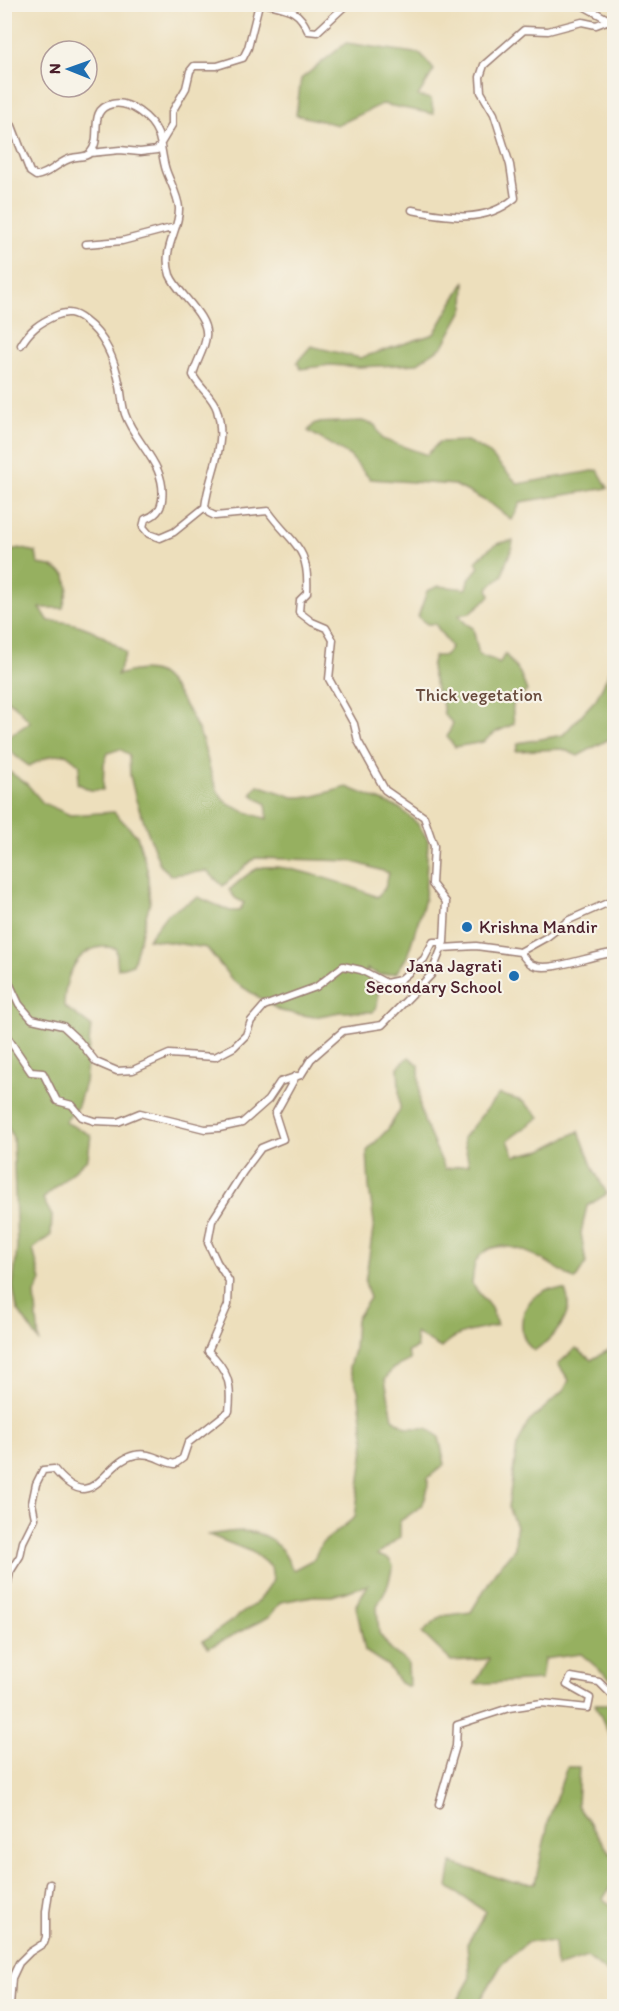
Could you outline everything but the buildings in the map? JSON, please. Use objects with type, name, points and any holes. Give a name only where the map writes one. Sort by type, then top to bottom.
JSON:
[{"type":"street","points":[[4,119],[12,126],[30,172],[36,176],[49,172],[71,158],[82,157],[90,153],[157,150],[172,125],[172,112],[186,88],[190,71],[194,66],[217,66],[243,58],[248,48],[259,4]]},
{"type":"street","points":[[268,4],[291,10],[302,18],[308,31],[317,32],[347,4]]},
{"type":"street","points":[[580,4],[612,20],[615,29]]},
{"type":"street","points":[[412,210],[449,217],[475,216],[507,204],[515,198],[510,165],[494,114],[481,92],[480,77],[484,65],[525,30],[548,31],[582,22],[596,24],[612,20]]},
{"type":"street","points":[[4,1037],[8,1038],[31,1072],[43,1073],[57,1101],[72,1105],[82,1117],[94,1121],[118,1122],[140,1113],[205,1129],[230,1126],[242,1123],[268,1100],[280,1082],[301,1075],[311,1059],[343,1031],[382,1025],[431,975],[443,942],[446,902],[432,884],[434,846],[424,817],[385,790],[358,741],[354,724],[329,679],[333,640],[326,628],[298,612],[300,600],[307,592],[307,562],[290,536],[268,511],[215,516],[205,507],[207,492],[221,449],[217,408],[196,382],[194,375],[206,339],[207,328],[171,275],[169,244],[179,207],[163,160],[158,134],[152,123],[130,106],[113,104],[101,108],[98,112],[95,142],[90,153]]},
{"type":"street","points":[[86,244],[122,241],[175,227]]},
{"type":"street","points":[[21,345],[37,325],[64,312],[76,314],[90,324],[103,337],[115,365],[126,417],[161,476],[162,504],[153,516],[145,519],[143,527],[149,534],[160,538],[174,532],[205,507]]},
{"type":"street","points":[[4,972],[19,1004],[32,1019],[63,1026],[96,1062],[117,1071],[133,1070],[169,1054],[215,1057],[234,1047],[246,1035],[251,1021],[264,1006],[316,987],[343,966],[360,970],[386,983],[400,980],[424,958],[433,942],[520,952],[547,937],[569,920],[615,900]]},
{"type":"street","points":[[520,952],[527,962],[536,967],[556,966],[605,953],[615,953]]},
{"type":"street","points":[[4,1602],[10,1572],[20,1556],[23,1542],[35,1518],[32,1503],[36,1484],[44,1470],[54,1469],[66,1482],[74,1487],[83,1488],[100,1483],[124,1459],[136,1455],[148,1454],[175,1464],[183,1458],[185,1447],[192,1438],[229,1411],[231,1392],[227,1375],[219,1361],[208,1351],[228,1305],[229,1281],[208,1244],[212,1221],[261,1148],[284,1139],[275,1114],[296,1076]]},
{"type":"street","points":[[439,1804],[456,1746],[457,1725],[509,1708],[542,1703],[588,1708],[590,1698],[567,1685],[571,1677],[599,1682],[615,1697]]},
{"type":"street","points":[[10,2007],[12,1978],[19,1963],[44,1943],[50,1884]]},
{"type":"green space","points":[[346,43],[421,54],[434,70],[418,96],[431,99],[434,114],[382,104],[338,125],[296,115],[301,79]]},
{"type":"green space","points":[[465,281],[464,308],[443,346],[416,364],[360,367],[330,365],[301,369],[297,362],[311,346],[360,358],[434,334]]},
{"type":"green space","points":[[362,421],[375,425],[382,439],[427,455],[439,442],[467,441],[488,452],[518,484],[598,470],[608,488],[521,502],[512,520],[491,504],[455,485],[370,479],[350,456],[308,431],[315,423]]},
{"type":"green space","name":"Thick vegetation","points":[[513,541],[503,575],[488,588],[490,596],[470,613],[459,615],[473,628],[479,655],[499,664],[505,654],[520,673],[527,691],[513,705],[514,724],[496,732],[483,742],[455,747],[447,737],[453,723],[444,715],[441,693],[436,691],[431,670],[435,656],[445,656],[451,647],[435,624],[427,624],[418,617],[427,591],[439,586],[466,589],[468,580],[479,567],[476,562],[496,544]]},
{"type":"green space","points":[[19,548],[36,552],[38,564],[51,566],[66,575],[68,588],[63,608],[40,608],[49,621],[81,626],[100,634],[126,653],[117,675],[148,670],[158,673],[170,684],[198,730],[214,783],[222,798],[230,805],[268,819],[266,804],[251,794],[258,785],[293,797],[311,797],[347,787],[399,808],[417,823],[428,840],[425,899],[407,957],[396,973],[380,975],[367,969],[366,974],[376,988],[378,996],[373,1012],[340,1012],[314,1017],[280,1011],[233,981],[207,948],[148,939],[167,914],[198,897],[230,911],[239,911],[244,903],[235,898],[229,890],[247,874],[259,868],[301,871],[377,897],[385,888],[389,873],[351,861],[255,858],[223,886],[207,871],[171,875],[160,865],[136,800],[130,775],[129,755],[120,749],[108,753],[104,764],[103,790],[90,790],[77,783],[80,765],[66,754],[50,756],[29,766],[14,755],[4,740],[30,722],[15,705],[5,699],[5,554]]},
{"type":"green space","points":[[614,663],[614,741],[611,738],[578,756],[563,749],[516,751],[518,743],[563,735],[596,699]]},
{"type":"green space","points":[[4,768],[27,784],[43,803],[70,815],[114,812],[137,836],[147,868],[150,902],[133,964],[118,969],[116,948],[92,949],[84,954],[72,968],[66,987],[64,1006],[91,1026],[85,1082],[78,1106],[65,1122],[91,1135],[88,1158],[43,1199],[52,1216],[51,1235],[33,1249],[41,1281],[35,1294],[39,1341],[17,1309],[13,1287],[17,1248],[13,1138],[4,1117]]},
{"type":"green space","points":[[409,1057],[419,1065],[420,1107],[445,1169],[469,1164],[463,1138],[499,1094],[522,1101],[540,1117],[508,1140],[514,1156],[542,1150],[579,1131],[593,1168],[607,1194],[587,1206],[581,1233],[586,1263],[575,1280],[525,1251],[511,1247],[498,1247],[486,1251],[476,1261],[472,1284],[491,1308],[497,1325],[461,1334],[441,1348],[415,1333],[417,1348],[407,1352],[410,1360],[392,1369],[385,1380],[393,1418],[407,1428],[427,1428],[439,1437],[445,1464],[428,1478],[427,1494],[422,1504],[400,1521],[400,1537],[377,1555],[389,1559],[393,1566],[388,1585],[377,1606],[379,1633],[391,1650],[408,1663],[409,1687],[400,1683],[388,1666],[365,1651],[356,1605],[368,1585],[332,1596],[313,1596],[281,1602],[269,1617],[208,1648],[203,1641],[259,1601],[273,1580],[271,1567],[252,1552],[209,1535],[238,1531],[265,1536],[281,1549],[293,1570],[314,1559],[321,1544],[355,1517],[365,1441],[358,1390],[349,1367],[354,1350],[356,1319],[370,1298],[365,1283],[374,1223],[367,1151],[388,1129],[400,1110],[398,1067]]},
{"type":"green space","points":[[548,1289],[565,1290],[568,1308],[555,1333],[534,1351],[525,1340],[522,1319],[532,1299]]},
{"type":"green space","points":[[614,1347],[614,1682],[581,1654],[544,1659],[541,1680],[475,1684],[489,1659],[451,1661],[422,1633],[442,1616],[471,1612],[495,1572],[515,1548],[516,1527],[508,1507],[517,1446],[528,1423],[564,1390],[569,1380],[558,1364],[576,1348],[591,1360]]},
{"type":"green space","points":[[595,1704],[614,1704],[614,1745]]},
{"type":"green space","points":[[614,1745],[614,1825],[612,1823]]},
{"type":"green space","points":[[567,1767],[579,1767],[577,1805],[614,1859],[614,1881],[603,1899],[614,1907],[614,2006],[610,2006],[612,1976],[587,1957],[556,1967],[554,1942],[529,1941],[502,1964],[477,2006],[455,2005],[470,1979],[467,1944],[486,1912],[448,1887],[452,1863],[512,1882],[535,1883],[550,1815]]},
{"type":"place","name":"Krishna Mandir","points":[[467,927]]},
{"type":"place","name":"Jana Jagrati Secondary School","points":[[514,976]]}]
